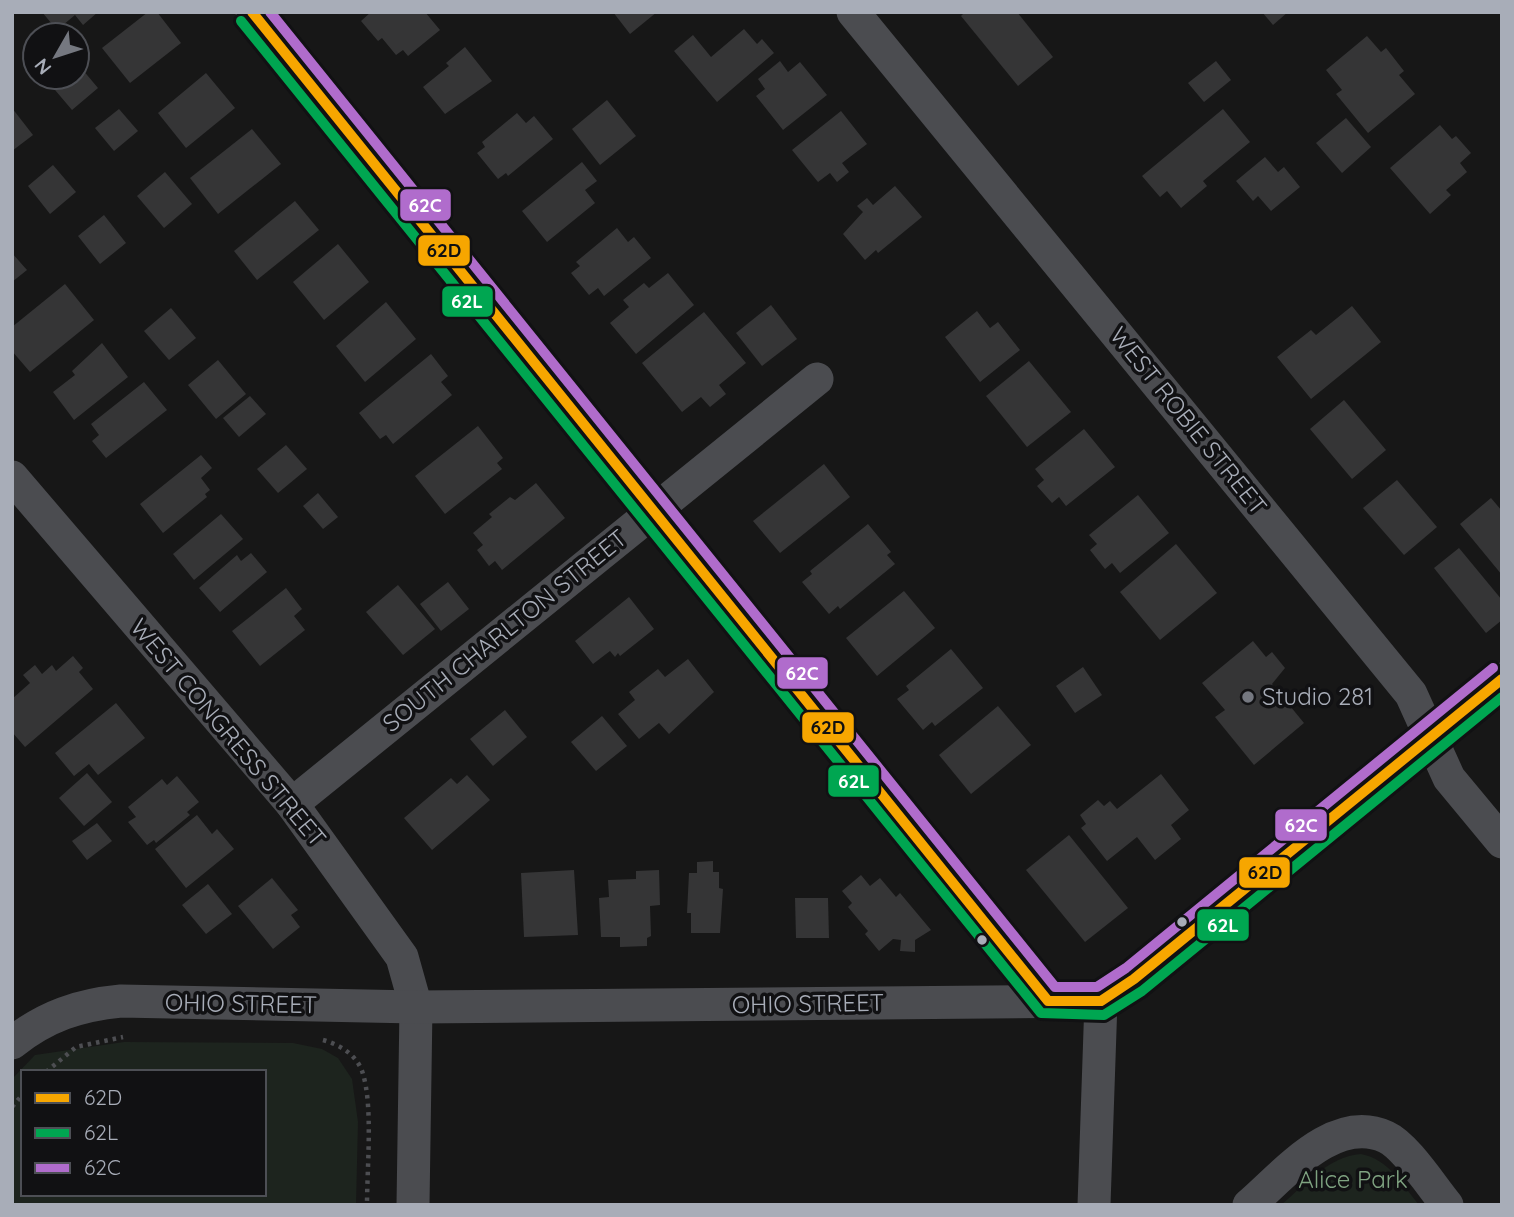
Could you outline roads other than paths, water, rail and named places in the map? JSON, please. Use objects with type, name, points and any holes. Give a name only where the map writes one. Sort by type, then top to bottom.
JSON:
[{"type":"street","points":[[252,12],[1048,1001]]},
{"type":"street","name":"WEST ROBIE STREET","points":[[853,12],[1411,694],[1449,778],[1502,842]]},
{"type":"street","name":"SOUTH CHARLTON STREET","points":[[292,804],[817,379]]},
{"type":"street","name":"WEST CONGRESS STREET","points":[[12,477],[292,804],[402,957],[416,1007],[413,1205]]},
{"type":"street","points":[[1094,1205],[1101,1001],[1135,979],[1502,679]]},
{"type":"street","name":"OHIO STREET","points":[[12,1043],[58,1014],[89,1004],[121,1001],[416,1007],[1101,1001]]},
{"type":"street","points":[[1249,1205],[1312,1152],[1340,1133],[1386,1137],[1404,1153],[1447,1205]]},
{"type":"place","name":"Studio 281","points":[[1248,697]]},
{"type":"park label","name":"Alice Park","points":[[1353,1180]]}]
